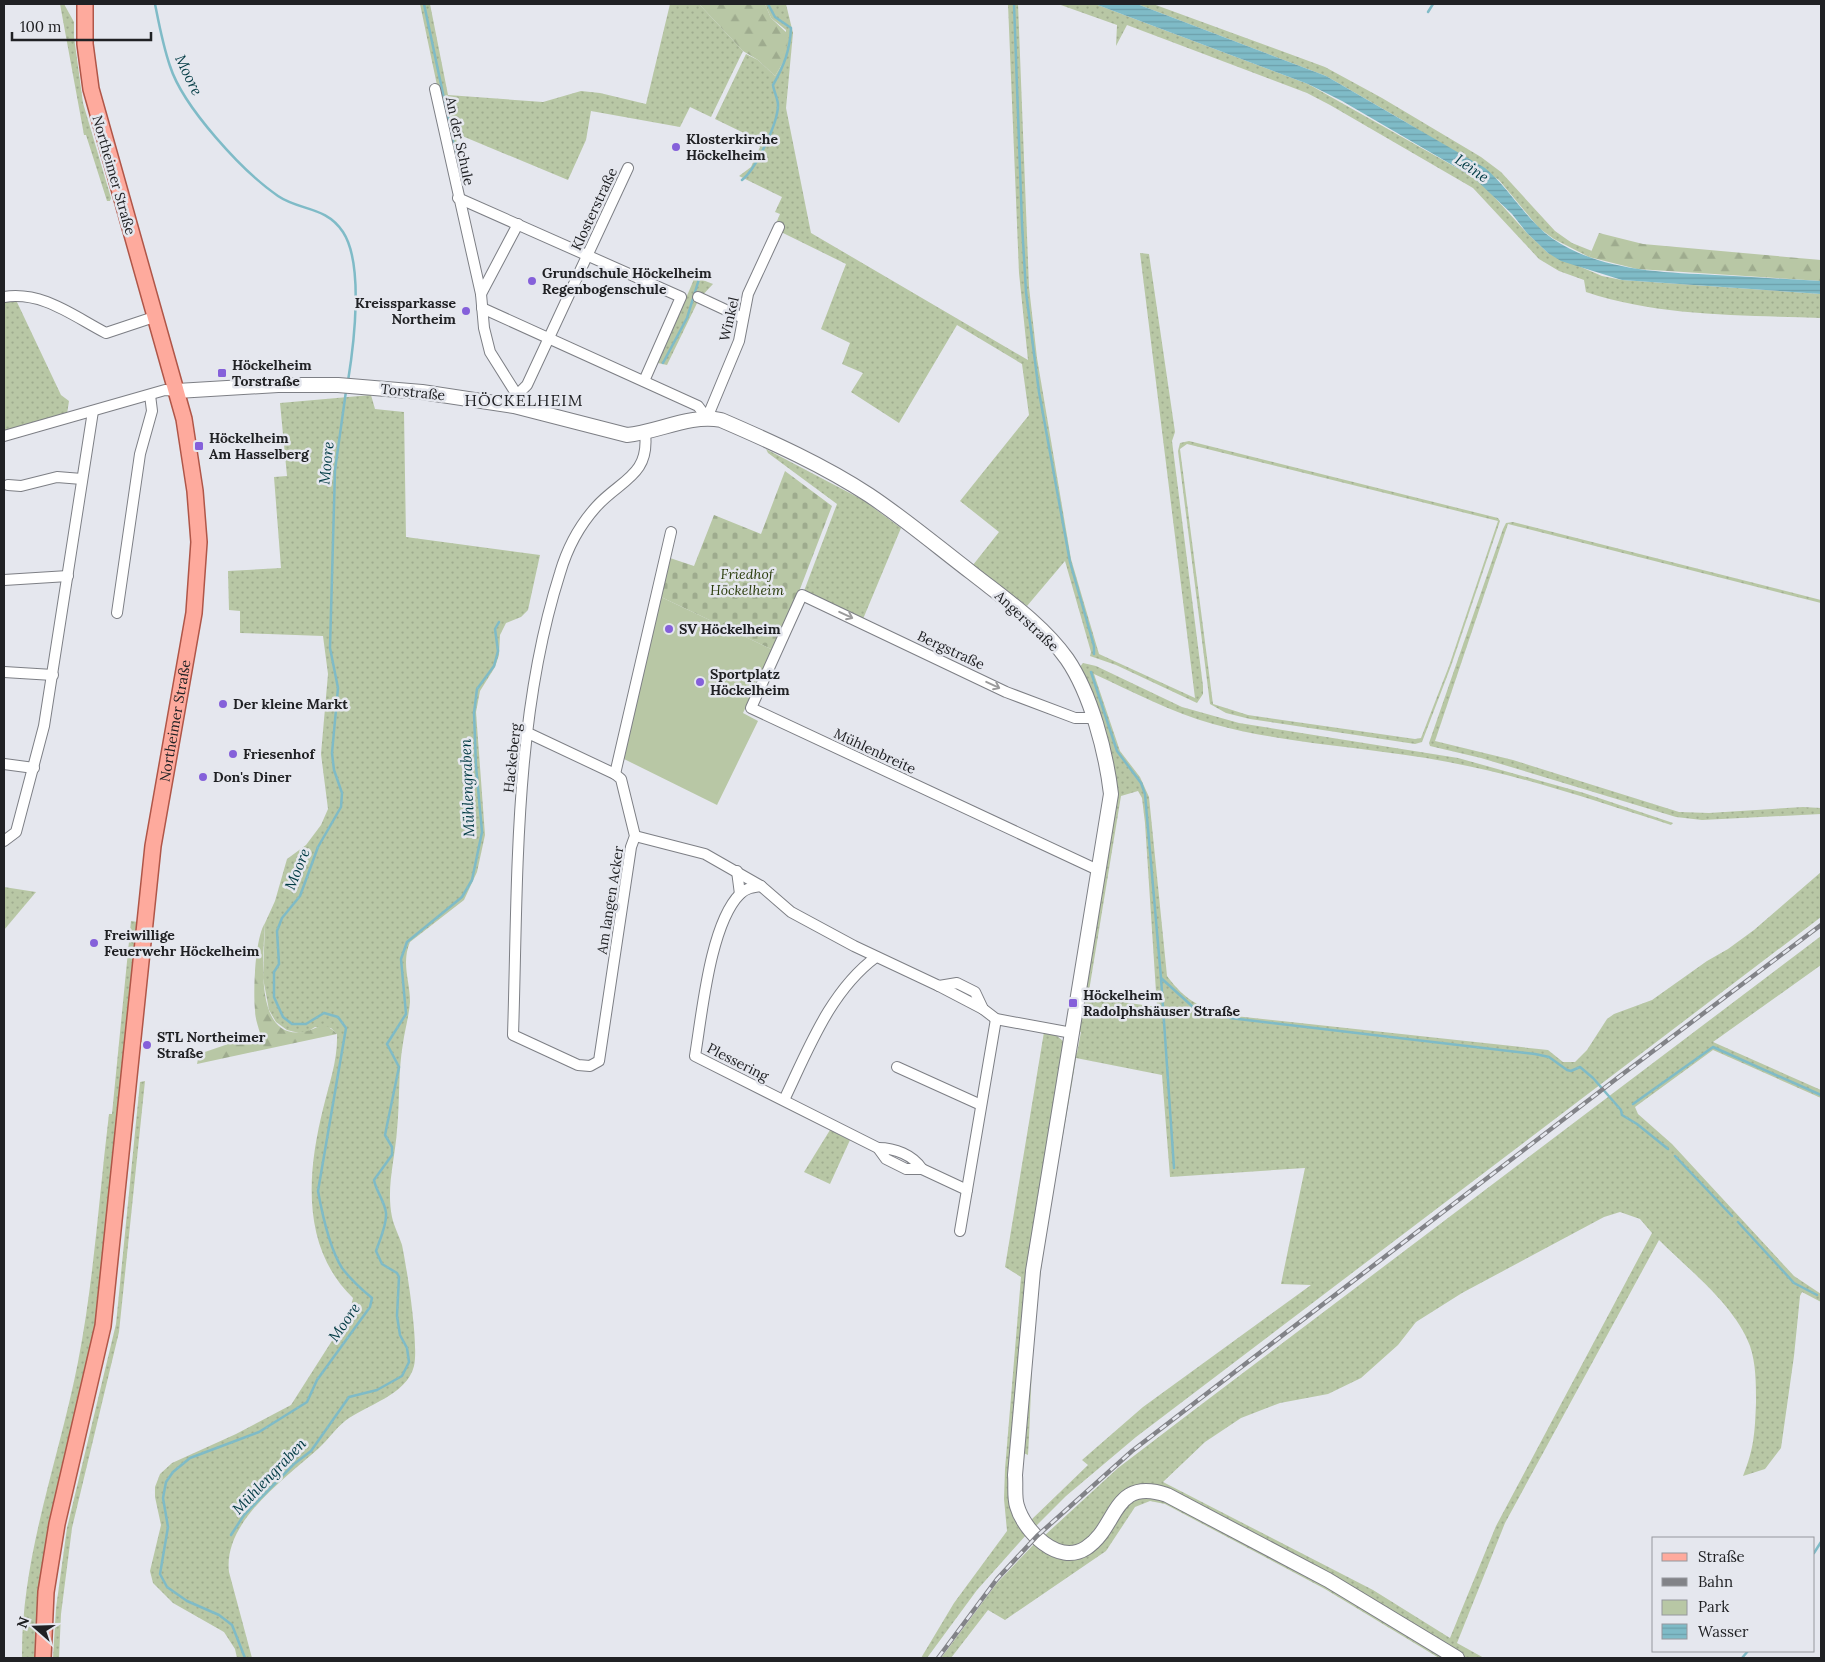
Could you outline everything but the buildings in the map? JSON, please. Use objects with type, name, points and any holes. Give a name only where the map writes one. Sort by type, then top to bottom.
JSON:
[{"type":"main road","name":"Northeimer Straße","points":[[42,1658],[46,1592],[55,1534],[103,1326],[153,846],[188,657],[197,579],[199,542],[189,448],[177,391],[157,316],[96,110],[84,30],[85,4]]},
{"type":"street","name":"An der Schule","points":[[435,89],[481,294],[490,352],[516,400]]},
{"type":"street","name":"Klosterstraße","points":[[516,400],[527,385],[628,168]]},
{"type":"street","name":"An der Schule","points":[[458,198],[680,297],[644,381]]},
{"type":"street","points":[[481,294],[518,224]]},
{"type":"street","name":"Winkel","points":[[707,418],[728,373],[739,341],[748,294],[779,227]]},
{"type":"street","points":[[4,297],[25,296],[48,301],[106,333],[157,316]]},
{"type":"street","points":[[698,297],[743,318]]},
{"type":"street","points":[[482,308],[698,406],[707,418]]},
{"type":"street","name":"Torstraße","points":[[177,391],[278,385],[338,385],[516,400],[610,432],[627,435],[645,434]]},
{"type":"street","points":[[4,436],[165,390],[177,391]]},
{"type":"street","points":[[117,613],[140,454],[152,411],[150,395]]},
{"type":"street","points":[[4,841],[16,832],[34,768],[53,675],[93,411]]},
{"type":"street","name":"Angerstraße","points":[[645,434],[707,418],[721,420],[818,466],[870,496],[1003,596],[1053,641],[1074,671],[1093,718],[1108,767],[1111,794],[1028,1318],[1016,1475],[1016,1504],[1024,1524],[1051,1548],[1059,1552],[1078,1552],[1094,1542],[1116,1508],[1126,1498],[1148,1491],[1159,1492],[1328,1580],[1457,1658]]},
{"type":"street","name":"Hackeberg","points":[[590,1066],[578,1065],[512,1036],[521,805],[528,733],[546,625],[566,555],[578,531],[596,507],[640,467],[646,453],[645,434]]},
{"type":"street","points":[[8,485],[21,486],[57,477],[82,479]]},
{"type":"street","points":[[528,733],[615,774],[671,532]]},
{"type":"street","points":[[4,580],[68,576]]},
{"type":"street","name":"Bergstraße","points":[[802,594],[1006,692],[1075,718],[1093,718]]},
{"type":"street","name":"Mühlenbreite","points":[[802,594],[751,708],[1100,872]]},
{"type":"street","points":[[4,672],[53,675]]},
{"type":"street","points":[[4,764],[34,768]]},
{"type":"street","name":"Am langen Acker","points":[[590,1066],[599,1061],[631,847],[635,836],[621,780],[615,774]]},
{"type":"street","points":[[635,836],[705,854],[761,886],[791,912],[854,946],[939,986],[957,983],[975,992],[983,1009],[996,1019],[1072,1033]]},
{"type":"street","points":[[737,871],[740,894]]},
{"type":"street","points":[[740,894],[749,887],[761,886]]},
{"type":"street","name":"Plessering","points":[[740,894],[723,923],[712,960],[695,1056],[784,1100]]},
{"type":"street","points":[[854,946],[859,969]]},
{"type":"street","points":[[876,957],[859,969],[825,1017],[784,1100],[878,1148],[886,1159],[906,1169],[922,1169],[967,1190]]},
{"type":"street","points":[[960,1231],[996,1019]]},
{"type":"street","points":[[897,1067],[981,1105]]},
{"type":"green space","points":[[60,4],[64,4],[74,22],[74,37],[83,103],[111,198],[110,201],[107,201],[86,135],[84,135]]},
{"type":"green space","points":[[420,4],[430,4],[448,95],[543,102],[581,91],[600,93],[646,104],[670,4],[699,4],[743,51],[711,117],[690,107],[680,127],[591,111],[586,140],[568,180],[455,133],[464,179],[456,176]]},
{"type":"green space","points":[[699,4],[765,4],[771,18],[789,35],[784,61],[775,76],[758,60],[743,51]]},
{"type":"green space","points":[[765,4],[786,4],[793,33],[786,108],[811,233],[1028,360],[1019,273],[1008,4],[1018,4],[1029,287],[1037,358],[1071,559],[1099,654],[1195,698],[1140,253],[1149,254],[1175,432],[1172,441],[1203,686],[1203,694],[1197,703],[1116,665],[1090,656],[1091,652],[1065,561],[1027,606],[973,565],[999,532],[960,501],[1029,415],[1022,364],[957,325],[899,423],[851,392],[863,373],[842,364],[850,343],[821,329],[846,264],[781,232],[784,226],[777,221],[780,214],[775,212],[782,197],[739,176],[751,167],[760,147],[746,134],[715,119],[746,54],[758,60],[775,76],[784,61],[786,30],[771,18]]},
{"type":"green space","points":[[1058,4],[1095,4],[1308,84],[1473,177],[1488,190],[1548,253],[1602,276],[1622,280],[1821,294],[1821,318],[1732,315],[1673,310],[1614,300],[1586,292],[1584,280],[1559,271],[1539,259],[1473,188],[1330,105],[1307,93],[1127,25],[1116,46],[1117,25]]},
{"type":"green space","points":[[1137,4],[1153,4],[1325,67],[1382,98],[1481,157],[1501,172],[1555,231],[1572,243],[1592,251],[1589,257],[1554,239],[1539,228],[1499,180],[1404,121],[1326,76]]},
{"type":"green space","points":[[1599,233],[1643,244],[1821,260],[1821,281],[1637,269],[1589,257]]},
{"type":"green space","points":[[695,277],[713,284],[699,299],[667,365],[658,363]]},
{"type":"green space","points":[[16,300],[61,395],[69,401],[67,414],[4,432],[4,301]]},
{"type":"green space","points":[[371,395],[375,409],[404,412],[406,537],[540,555],[528,610],[521,617],[506,623],[500,635],[499,655],[495,667],[480,691],[476,712],[485,835],[477,872],[464,900],[410,942],[407,950],[410,1002],[401,1054],[398,1119],[390,1206],[402,1245],[409,1288],[414,1324],[414,1366],[410,1376],[395,1392],[345,1421],[319,1448],[274,1487],[259,1502],[236,1535],[230,1553],[229,1572],[252,1658],[237,1658],[235,1649],[224,1632],[173,1603],[153,1583],[150,1571],[161,1525],[155,1497],[155,1487],[160,1474],[172,1463],[236,1434],[291,1405],[349,1314],[353,1298],[336,1278],[324,1257],[316,1233],[312,1209],[314,1159],[323,1109],[335,1063],[337,1034],[331,1028],[315,1027],[307,1032],[299,1033],[287,1030],[276,1022],[269,1010],[263,978],[265,923],[275,901],[287,859],[306,845],[321,825],[328,809],[321,754],[328,674],[323,636],[240,633],[240,611],[229,610],[228,571],[281,568],[274,477],[287,476],[280,403]]},
{"type":"green space","points":[[1189,441],[1498,518],[1500,521],[1451,666],[1422,742],[1415,744],[1250,719],[1226,713],[1210,704],[1178,451],[1180,443]],"holes":[[[1187,444],[1498,521],[1449,666],[1421,738],[1415,739],[1248,715],[1213,704],[1180,449]]]},
{"type":"green space","points":[[766,449],[863,500],[901,528],[863,619],[804,591],[837,504],[768,453]]},
{"type":"green space","name":"Friedhof Höckelheim","points":[[785,471],[832,506],[800,589],[773,650],[661,597],[670,558],[694,566],[714,515],[761,534]]},
{"type":"green space","points":[[1513,522],[1821,600],[1821,603],[1508,524],[1435,741],[1513,760],[1679,812],[1709,813],[1803,807],[1821,808],[1821,814],[1702,820],[1676,817],[1481,758],[1430,746],[1429,743],[1503,529],[1506,523]]},
{"type":"green space","name":"Sportplatz Höckelheim","points":[[661,597],[773,650],[743,713],[758,721],[717,805],[624,759]]},
{"type":"green space","points":[[1083,663],[1096,666],[1182,707],[1239,723],[1458,758],[1584,793],[1673,823],[1671,825],[1561,790],[1476,768],[1419,757],[1271,737],[1213,724],[1167,708],[1094,674],[1120,751],[1140,777],[1149,797],[1167,976],[1189,999],[1214,1011],[1235,1016],[1548,1050],[1563,1062],[1575,1062],[1587,1050],[1607,1019],[1614,1014],[1652,1000],[1707,961],[1728,949],[1754,930],[1821,872],[1821,917],[1136,1437],[1066,1496],[1035,1527],[1030,1521],[1088,1465],[1082,1460],[1143,1407],[1311,1285],[1281,1284],[1305,1168],[1170,1177],[1162,1075],[1076,1058],[1049,1216],[1036,1311],[1028,1455],[1021,1452],[1030,1332],[1074,1053],[1077,1053],[1081,1032],[1077,1031],[1113,817],[1079,668]],"holes":[[[1138,791],[1142,798],[1145,823],[1157,1007],[1088,997],[1121,796]]]},
{"type":"green space","points":[[4,887],[36,892],[4,930]]},
{"type":"green space","points":[[131,921],[138,922],[103,1287],[36,1658],[22,1658],[23,1620],[34,1545],[70,1399],[84,1331],[109,1114],[112,1114]]},
{"type":"green space","points":[[265,923],[263,953],[264,991],[268,1008],[275,1022],[287,1031],[303,1032],[323,1026],[332,1029],[337,1034],[197,1064],[199,1054],[260,1033],[255,1013],[255,978],[259,940]]},
{"type":"green space","points":[[1821,936],[1821,965],[1713,1042],[1821,1090],[1821,1098],[1713,1050],[1635,1107],[1638,1114],[1672,1144],[1794,1276],[1821,1294],[1821,1302],[1802,1292],[1800,1296],[1781,1448],[1765,1469],[1743,1476],[1750,1457],[1755,1422],[1756,1381],[1750,1346],[1734,1316],[1723,1302],[1659,1240],[1505,1523],[1457,1643],[1484,1658],[1465,1658],[1430,1636],[1157,1485],[1145,1485],[1123,1492],[1114,1500],[1093,1531],[1079,1545],[1069,1547],[1058,1544],[1044,1536],[1118,1468]],"holes":[[[1620,1212],[1640,1219],[1652,1233],[1496,1526],[1450,1638],[1373,1590],[1163,1482],[1205,1442],[1241,1418],[1280,1403],[1328,1394],[1361,1378],[1398,1345],[1416,1322],[1462,1293],[1604,1217]]]},
{"type":"green space","points":[[1044,1032],[1056,1035],[1064,1042],[1013,1512],[1018,1524],[1027,1534],[977,1590],[927,1658],[921,1658],[954,1603],[1007,1531],[1004,1499],[1005,1469],[1021,1277],[1005,1267]]},
{"type":"green space","points":[[145,1081],[119,1332],[72,1528],[61,1614],[59,1658],[53,1658],[56,1608],[67,1528],[116,1324],[140,1082]]},
{"type":"green space","points":[[830,1130],[850,1140],[830,1184],[804,1172]]},
{"type":"green space","points":[[1158,1496],[1328,1584],[1449,1658],[1439,1658],[1325,1589],[1165,1504],[1150,1501],[1135,1507],[1106,1551],[1005,1620],[988,1610],[951,1658],[941,1658],[997,1583],[1035,1543],[1071,1559],[1128,1504],[1140,1498]]},
{"type":"water","name":"Leine","points":[[1095,4],[1137,4],[1326,76],[1485,168],[1543,231],[1571,250],[1591,258],[1611,264],[1652,271],[1821,281],[1821,294],[1622,280],[1561,261],[1548,253],[1527,233],[1512,214],[1473,177],[1342,101],[1308,84]]},
{"type":"waterway","name":"Moore","points":[[155,4],[170,66],[187,100],[201,119],[232,155],[264,185],[286,201],[321,213],[343,232],[349,246],[353,264],[356,305],[348,381]]},
{"type":"waterway","points":[[424,4],[460,174]]},
{"type":"waterway","name":"Mühlengraben","points":[[742,180],[760,156],[774,123],[778,105],[773,85],[788,51],[791,28],[775,17],[768,4]]},
{"type":"waterway","points":[[1014,4],[1026,292],[1039,392],[1070,562],[1094,646],[1094,654]]},
{"type":"waterway","points":[[1428,12],[1433,4]]},
{"type":"waterway","name":"Mühlengraben","points":[[663,363],[687,318],[699,279]]},
{"type":"waterway","name":"Moore","points":[[245,1658],[232,1625],[219,1615],[187,1601],[167,1587],[160,1574],[168,1527],[163,1498],[166,1482],[173,1472],[190,1458],[259,1432],[307,1402],[317,1380],[370,1307],[372,1298],[342,1268],[327,1231],[318,1191],[346,1028],[338,1017],[324,1013],[306,1024],[292,1024],[283,1017],[274,997],[274,972],[279,964],[277,931],[282,918],[300,896],[318,847],[341,807],[342,793],[334,770],[332,753],[338,688],[330,648],[335,470],[346,391]]},
{"type":"waterway","name":"Mühlengraben","points":[[231,1535],[244,1515],[294,1464],[311,1451],[349,1397],[377,1390],[402,1376],[409,1362],[407,1348],[400,1335],[397,1316],[399,1277],[397,1273],[382,1264],[376,1251],[384,1227],[386,1213],[374,1180],[392,1155],[392,1147],[385,1135],[399,1067],[387,1044],[406,1014],[401,959],[407,942],[462,897],[472,880],[482,832],[476,766],[474,713],[477,689],[494,666],[498,651],[495,629],[499,622]]},
{"type":"waterway","points":[[1091,672],[1117,751],[1141,783],[1145,794],[1161,978],[1174,1168]]},
{"type":"waterway","points":[[1161,978],[1193,1007],[1230,1018],[1535,1054],[1549,1057],[1567,1070],[1571,1071],[1580,1067],[1593,1078],[1621,1110],[1622,1115],[1637,1124],[1668,1149]]},
{"type":"waterway","points":[[1633,1104],[1713,1047],[1821,1095]]},
{"type":"waterway","points":[[1675,1156],[1732,1216]]},
{"type":"waterway","points":[[1738,1222],[1794,1283],[1817,1295]]},
{"type":"waterway","points":[[1815,1551],[1821,1542]]},
{"type":"waterway","points":[[1742,1658],[1747,1652]]},
{"type":"railway","points":[[938,1658],[997,1579],[1037,1536],[1132,1451],[1620,1076],[1821,925]]},
{"type":"place","name":"Klosterkirche Höckelheim","points":[[676,147]]},
{"type":"place","name":"Grundschule Höckelheim Regenbogenschule","points":[[532,281]]},
{"type":"place","name":"Kreissparkasse Northeim","points":[[466,311]]},
{"type":"place","name":"Höckelheim Torstraße","points":[[222,373]]},
{"type":"place","name":"Höckelheim Am Hasselberg","points":[[199,446]]},
{"type":"place","name":"SV Höckelheim","points":[[669,629]]},
{"type":"place","name":"Sportplatz Höckelheim","points":[[700,682]]},
{"type":"place","name":"Der kleine Markt","points":[[223,704]]},
{"type":"place","name":"Friesenhof","points":[[233,754]]},
{"type":"place","name":"Don's Diner","points":[[203,777]]},
{"type":"place","name":"Freiwillige Feuerwehr Höckelheim","points":[[94,943]]},
{"type":"place","name":"Höckelheim Radolphshäuser Straße","points":[[1073,1003]]},
{"type":"place","name":"STL Northeimer Straße","points":[[147,1045]]},
{"type":"district","name":"HÖCKELHEIM","points":[[524,400]]}]
